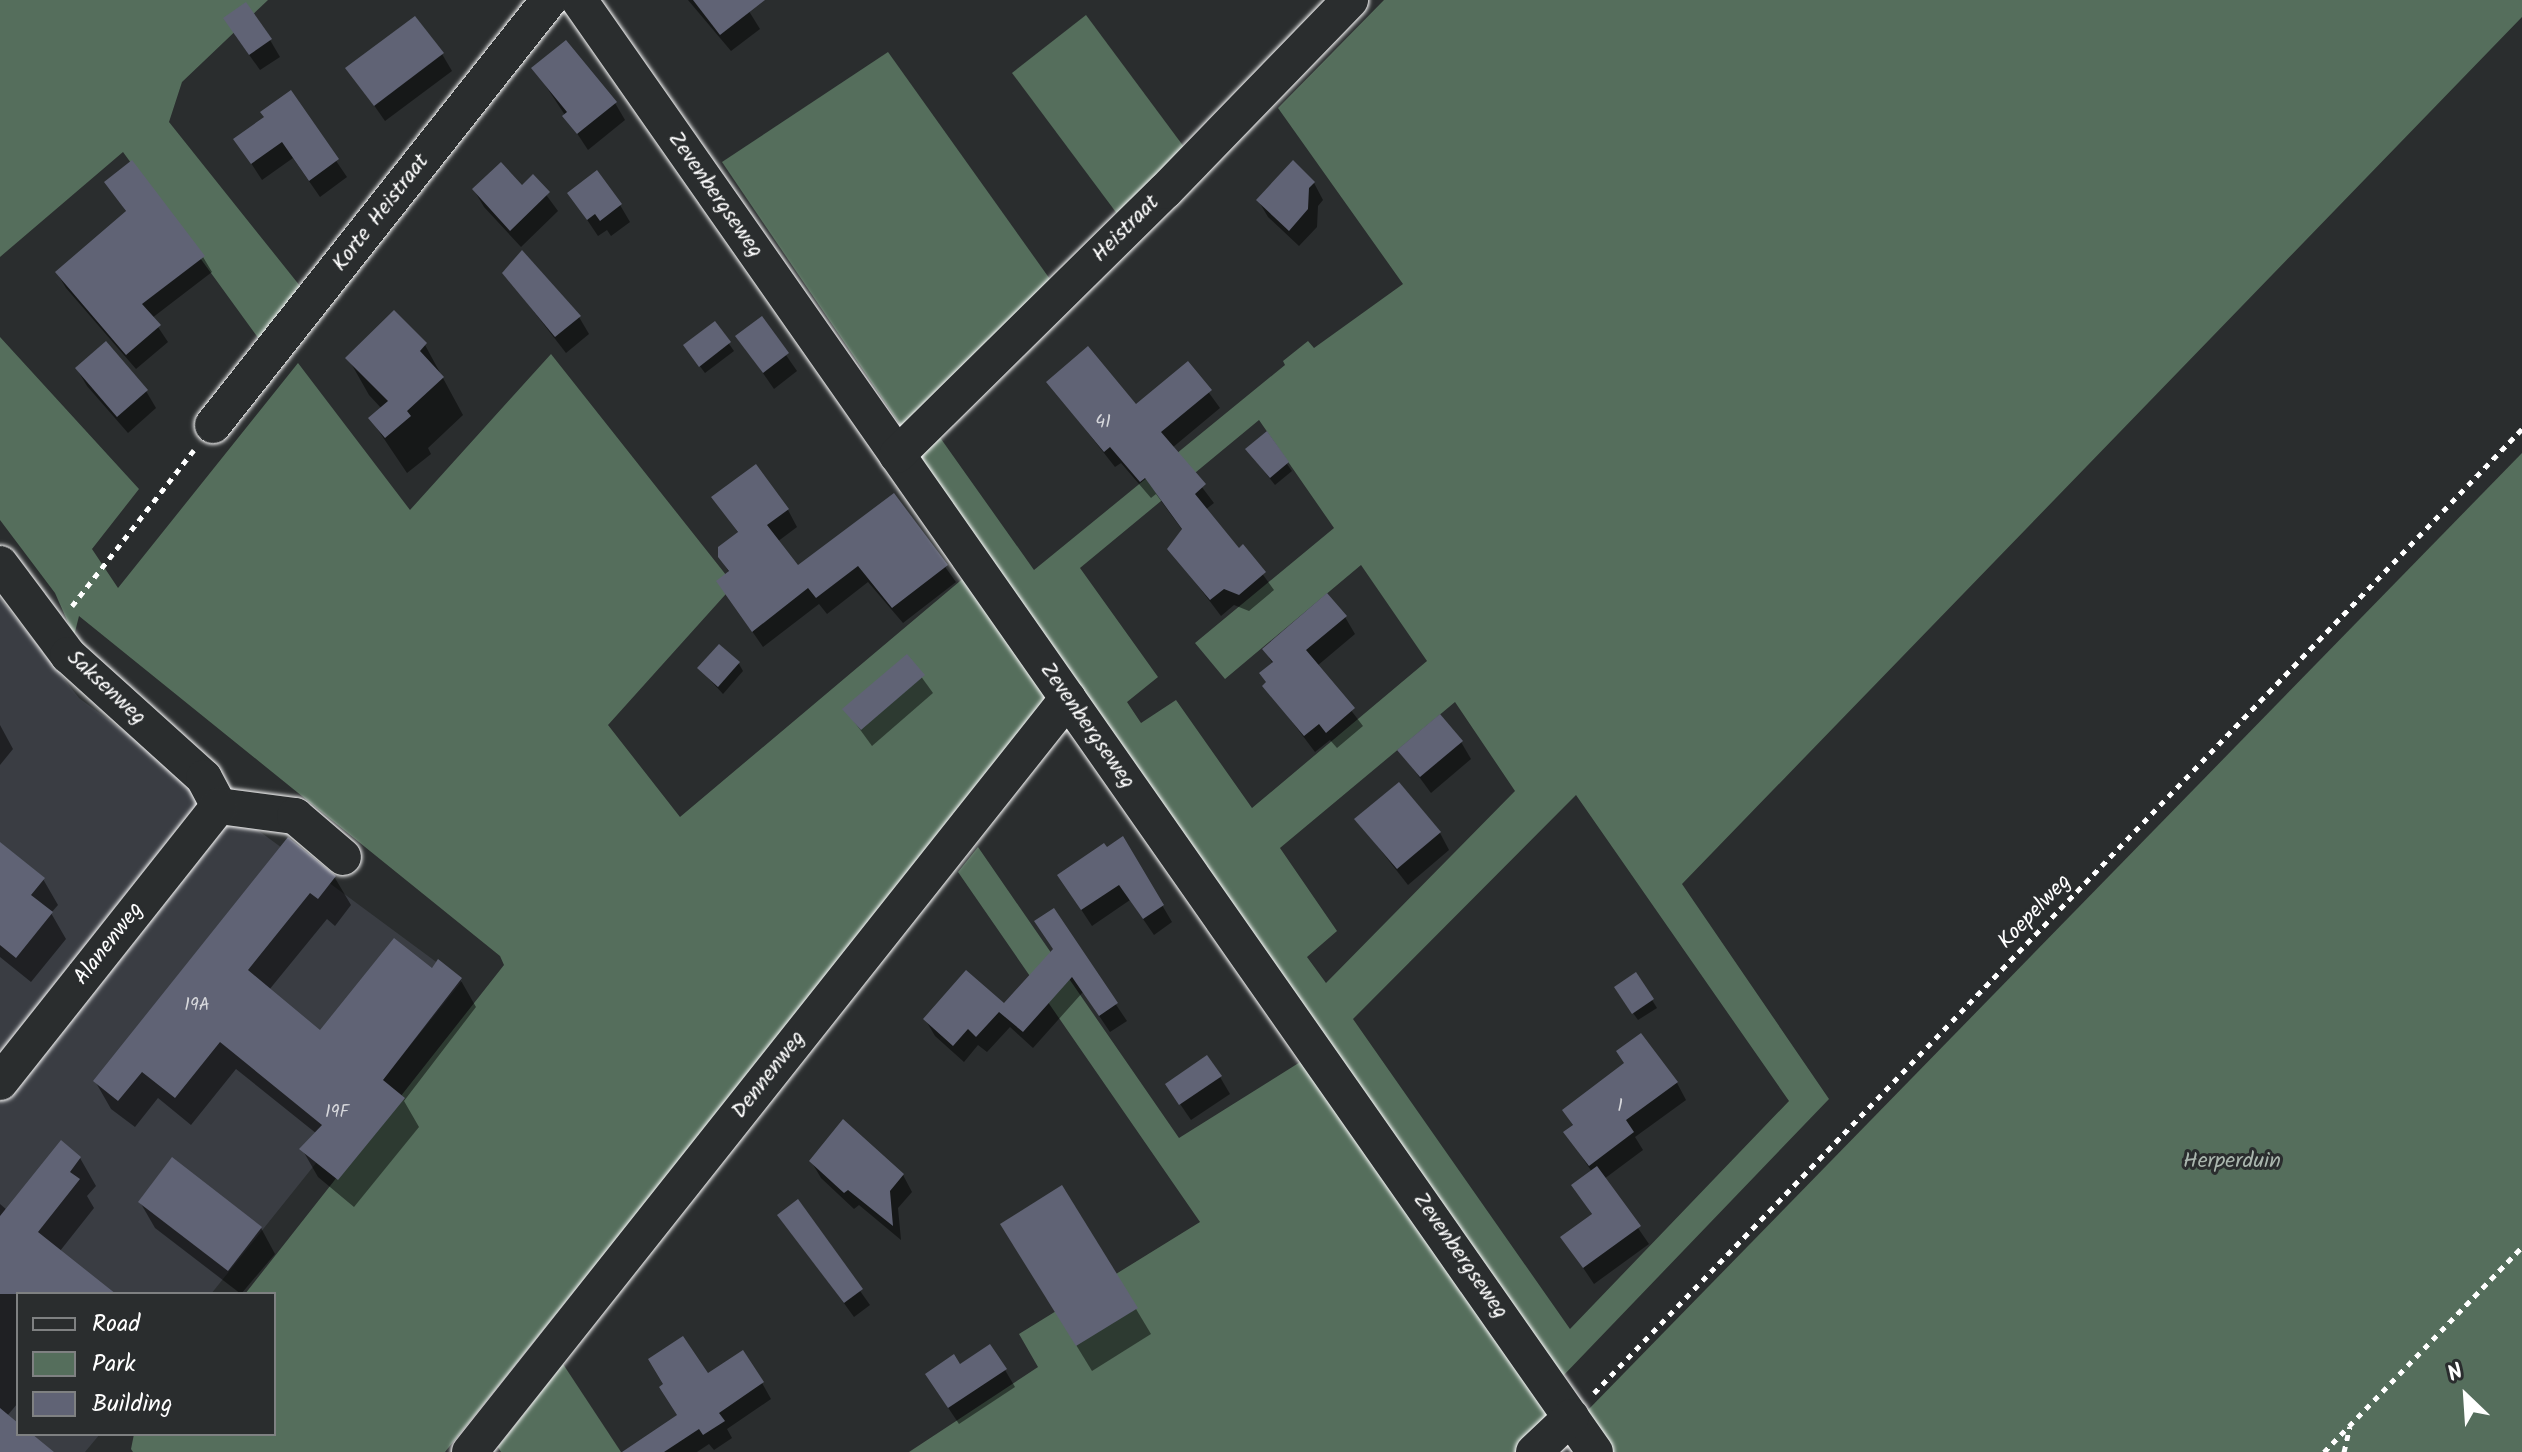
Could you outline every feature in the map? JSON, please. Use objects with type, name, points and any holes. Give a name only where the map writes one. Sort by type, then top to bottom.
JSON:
[{"type":"street","name":"Korte Heistraat","points":[[213,425],[549,0]]},
{"type":"street","name":"Zevenbergseweg","points":[[579,0],[1595,1452]]},
{"type":"street","name":"Heistraat","points":[[897,455],[1165,191],[1350,0]]},
{"type":"street","name":"Saksenweg","points":[[0,564],[68,655],[204,778],[219,806]]},
{"type":"street","name":"Dennenweg","points":[[470,1452],[1068,698]]},
{"type":"street","points":[[219,806],[295,816],[343,857]]},
{"type":"street","name":"Alanenweg","points":[[0,1082],[219,806]]},
{"type":"street","points":[[1534,1452],[1571,1417]]},
{"type":"path","points":[[69,610],[213,425]]},
{"type":"path","name":"Koepelweg","points":[[1571,1417],[2522,429]]},
{"type":"path","points":[[2324,1452],[2522,1247]]},
{"type":"path","points":[[2344,1452],[2350,1426]]},
{"type":"shaded area","points":[[0,598],[79,698],[462,981],[213,1292],[16,1292],[16,1436],[98,1436],[85,1452],[0,1452]]},
{"type":"green space","points":[[0,0],[268,0],[182,82],[169,122],[300,286],[259,339],[123,152],[0,257]]},
{"type":"green space","points":[[1384,0],[2522,0],[2522,17],[1682,884],[1829,1099],[1562,1377],[912,450],[934,429],[1034,570],[1285,365],[1283,361],[1308,341],[1314,348],[1403,284],[1278,108]],"holes":[[[1259,420],[1334,528],[1195,643],[1225,679],[1361,565],[1427,661],[1252,808],[1176,700],[1141,723],[1127,702],[1158,677],[1080,568]],[[1455,702],[1515,791],[1326,983],[1307,957],[1337,931],[1280,848]],[[1576,795],[1789,1101],[1570,1329],[1353,1019]]]},
{"type":"green space","points":[[1086,15],[1184,147],[1118,215],[1012,73]]},
{"type":"green space","points":[[888,52],[1052,282],[901,426],[722,162]]},
{"type":"green space","points":[[0,337],[139,489],[92,549],[118,588],[298,363],[410,510],[551,354],[734,585],[608,725],[680,817],[966,576],[1051,698],[445,1452],[133,1452],[134,1436],[276,1436],[276,1292],[247,1292],[504,965],[500,956],[79,616],[74,636],[55,593],[0,520]]},
{"type":"green space","name":"Herperduin","points":[[2522,453],[2522,1452],[1577,1452],[1586,1412]]},
{"type":"green space","points":[[978,847],[1179,1138],[1305,1059],[1552,1415],[1516,1452],[909,1452],[1038,1367],[1019,1334],[1200,1222],[958,872]]},
{"type":"green space","points":[[563,1364],[621,1452],[501,1452],[498,1447]]},
{"type":"building","points":[[693,0],[765,0],[720,35]]},
{"type":"building","points":[[246,2],[272,39],[249,55],[223,18]]},
{"type":"building","points":[[415,16],[444,53],[374,106],[345,68]]},
{"type":"building","points":[[566,40],[617,102],[577,134],[562,116],[567,112],[531,68]]},
{"type":"building","points":[[291,90],[339,159],[309,181],[282,142],[251,164],[233,139],[264,117],[260,112]]},
{"type":"building","points":[[132,160],[205,256],[142,304],[161,325],[126,355],[55,272],[126,211],[104,182]]},
{"type":"building","points":[[1293,160],[1315,182],[1309,188],[1308,209],[1289,231],[1256,200]]},
{"type":"building","points":[[501,162],[522,185],[533,174],[550,192],[510,231],[472,189]]},
{"type":"building","points":[[597,170],[622,204],[600,221],[595,214],[587,220],[567,193]]},
{"type":"building","points":[[522,250],[581,316],[555,337],[502,273]]},
{"type":"building","points":[[394,310],[427,343],[420,351],[444,377],[407,411],[411,416],[385,438],[368,418],[388,401],[345,358]]},
{"type":"building","points":[[762,316],[789,353],[763,373],[735,336]]},
{"type":"building","points":[[715,321],[731,342],[699,367],[683,345]]},
{"type":"building","points":[[106,341],[148,390],[117,417],[75,368]]},
{"type":"building","points":[[1088,346],[1136,404],[1188,361],[1212,390],[1161,432],[1206,484],[1195,494],[1239,548],[1243,544],[1266,572],[1239,595],[1224,589],[1210,600],[1167,549],[1182,529],[1145,478],[1140,482],[1110,447],[1104,452],[1046,382]]},
{"type":"building","points":[[1267,431],[1289,462],[1270,478],[1245,449]]},
{"type":"building","points":[[756,464],[789,509],[767,525],[798,565],[894,493],[948,565],[892,608],[858,566],[816,598],[808,588],[752,632],[716,581],[729,571],[718,557],[718,547],[738,532],[711,497]]},
{"type":"building","points":[[1327,593],[1347,616],[1306,650],[1355,708],[1326,733],[1319,724],[1304,736],[1262,686],[1266,682],[1259,673],[1273,662],[1262,649]]},
{"type":"building","points":[[719,644],[740,662],[718,687],[697,668]]},
{"type":"building","points":[[907,654],[925,675],[861,730],[842,709]]},
{"type":"building","points":[[1440,714],[1463,741],[1420,777],[1397,750]]},
{"type":"building","points":[[1399,782],[1441,832],[1397,869],[1354,819]]},
{"type":"building","points":[[1123,836],[1164,905],[1143,919],[1119,885],[1081,910],[1057,875],[1104,843],[1107,847]]},
{"type":"building","points":[[288,837],[336,876],[318,899],[310,893],[248,970],[320,1030],[394,938],[432,968],[438,959],[462,978],[383,1080],[405,1098],[338,1180],[299,1149],[322,1125],[220,1042],[175,1098],[142,1072],[118,1101],[93,1081]]},
{"type":"building","points":[[0,842],[45,878],[31,895],[53,912],[16,958],[0,945]]},
{"type":"building","points":[[1054,908],[1118,1003],[1099,1016],[1072,977],[1023,1032],[999,1012],[976,1037],[968,1029],[953,1046],[923,1019],[966,970],[1004,1003],[1053,949],[1034,921]]},
{"type":"building","points":[[1636,972],[1654,999],[1632,1014],[1614,987]]},
{"type":"building","points":[[1641,1033],[1678,1082],[1626,1120],[1634,1132],[1589,1166],[1563,1132],[1573,1125],[1562,1110],[1624,1063],[1616,1051]]},
{"type":"building","points":[[1207,1055],[1222,1076],[1179,1105],[1165,1084]]},
{"type":"building","points":[[843,1119],[904,1174],[890,1191],[893,1226],[848,1190],[844,1193],[809,1161]]},
{"type":"building","points":[[61,1140],[81,1157],[70,1172],[80,1179],[38,1232],[113,1292],[0,1294],[0,1216]]},
{"type":"building","points":[[172,1157],[262,1227],[228,1271],[138,1202]]},
{"type":"building","points":[[1597,1166],[1641,1226],[1583,1268],[1560,1237],[1592,1214],[1571,1185]]},
{"type":"building","points":[[1062,1185],[1138,1308],[1076,1346],[1000,1224]]},
{"type":"building","points":[[798,1199],[863,1289],[844,1303],[777,1215]]},
{"type":"building","points":[[683,1336],[708,1373],[743,1350],[764,1382],[719,1413],[725,1421],[703,1435],[699,1429],[664,1452],[622,1452],[677,1415],[659,1387],[663,1384],[648,1359]]},
{"type":"building","points":[[990,1344],[1007,1369],[948,1408],[925,1374],[954,1354],[960,1364]]},
{"type":"building","points":[[0,1408],[16,1421],[16,1436],[34,1436],[54,1452],[0,1452]]}]
